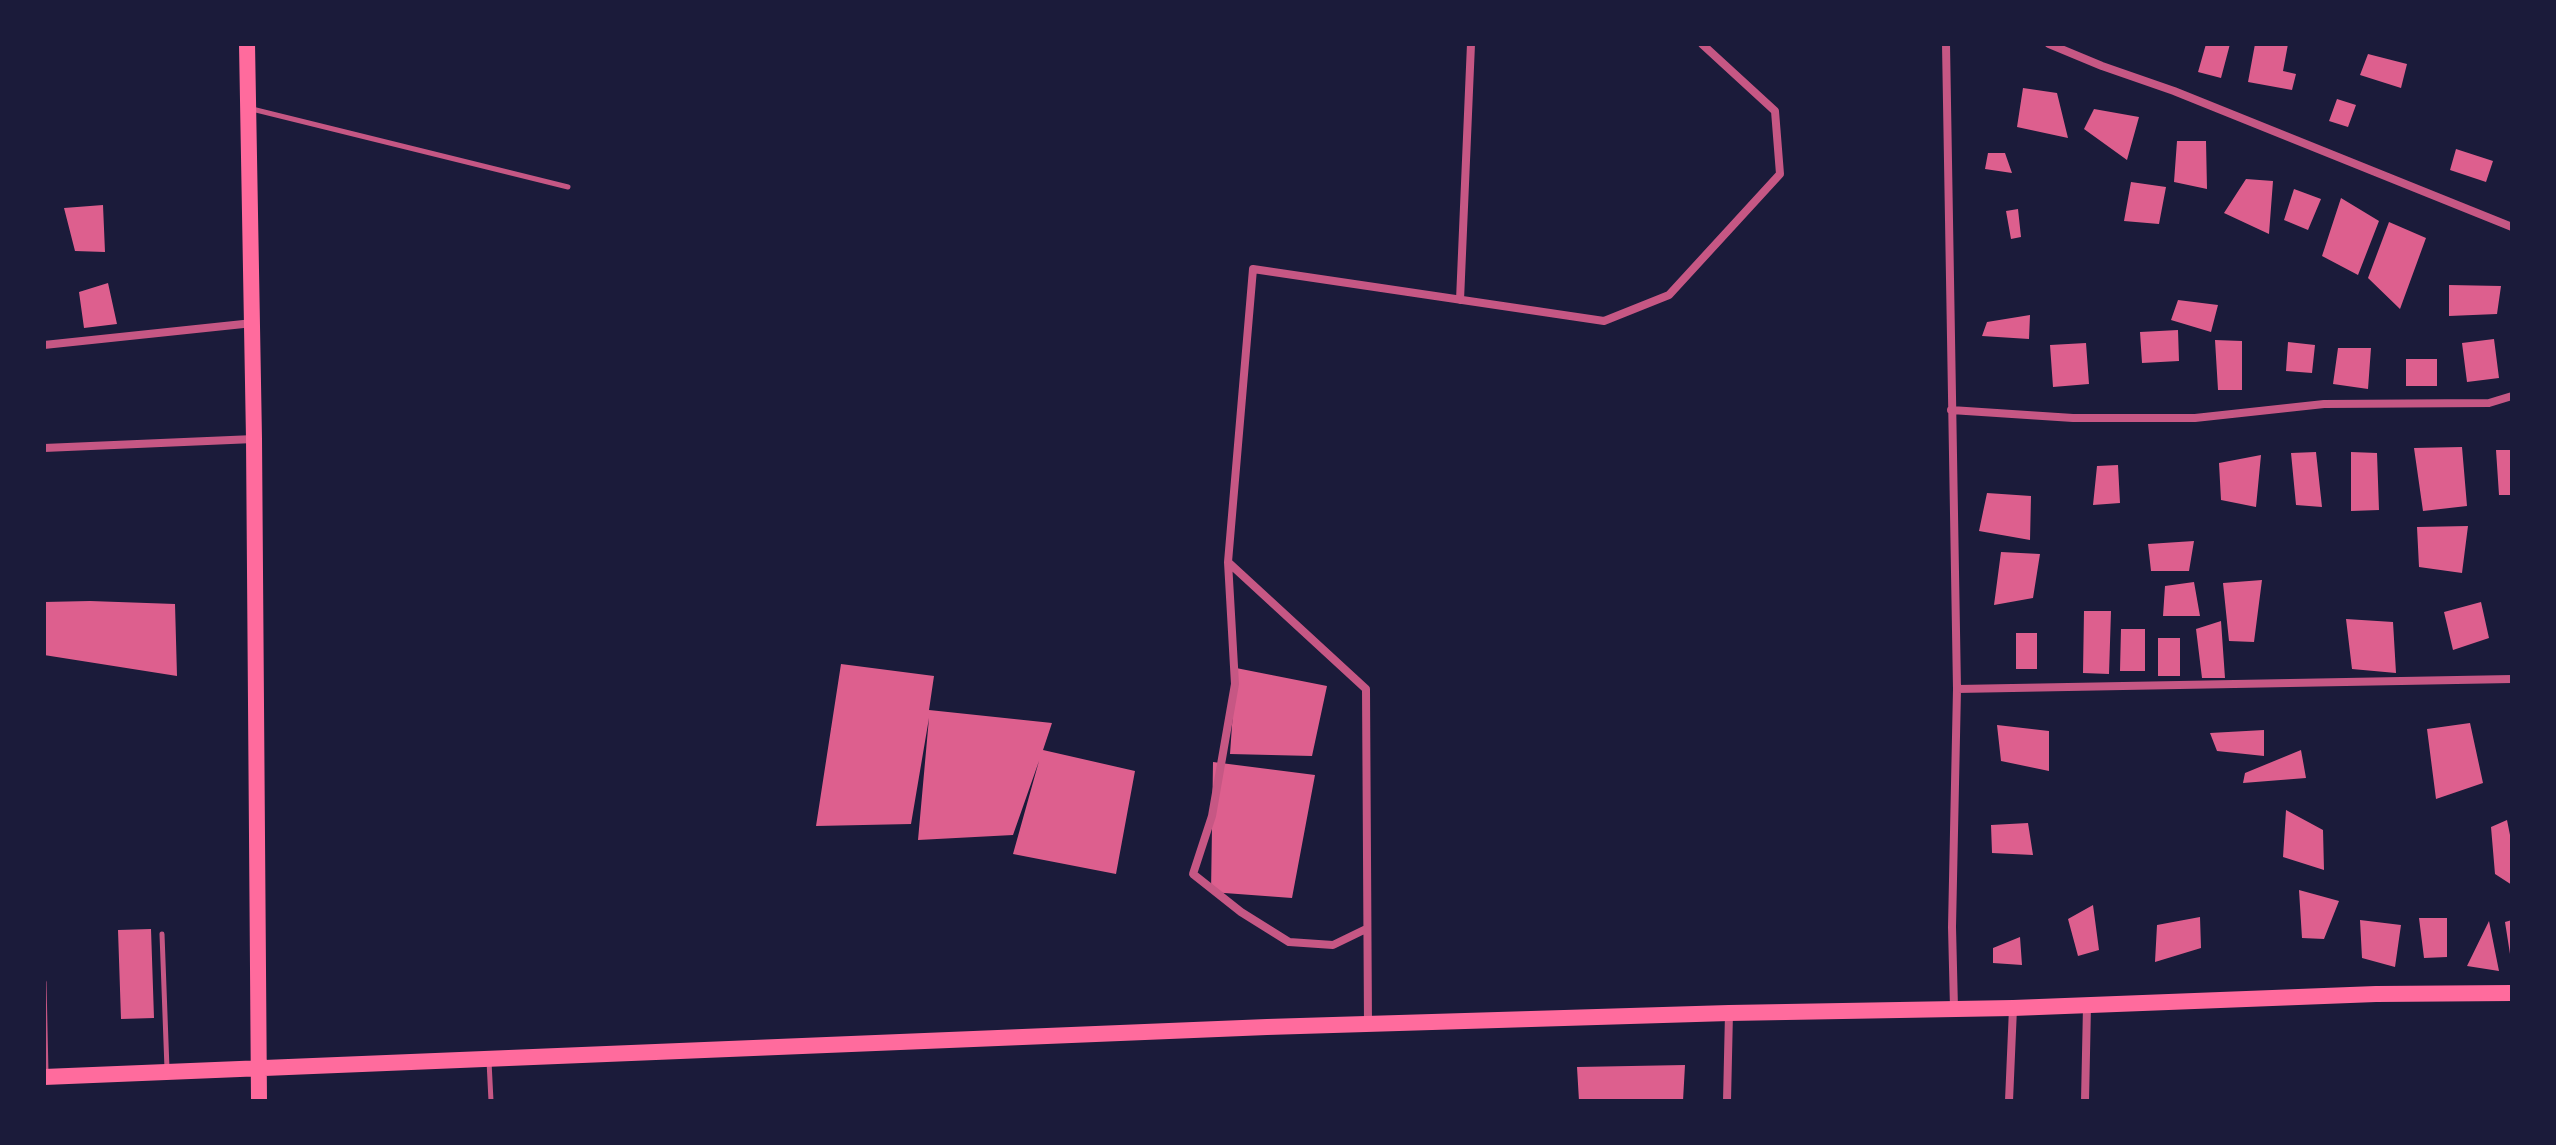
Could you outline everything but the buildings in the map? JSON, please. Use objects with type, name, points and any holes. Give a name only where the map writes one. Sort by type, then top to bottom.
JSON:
[{"type":"main road","points":[[247,44],[253,323],[259,1101]]},
{"type":"main road","points":[[45,1076],[1251,1028],[1729,1013],[2013,1008],[2376,994],[2512,993]]},
{"type":"street","points":[[1460,300],[1471,44]]},
{"type":"street","points":[[1366,929],[1333,945],[1289,942],[1241,912],[1193,874],[1212,816],[1235,684],[1228,562],[1253,269],[1604,321],[1669,295],[1780,174],[1775,111],[1702,44]]},
{"type":"street","points":[[1946,44],[1957,689],[1952,927],[1954,1008]]},
{"type":"street","points":[[2049,44],[2512,227]]},
{"type":"street","points":[[44,345],[253,323]]},
{"type":"street","points":[[1951,410],[2073,418],[2195,418],[2324,404],[2489,403],[2512,396]]},
{"type":"street","points":[[44,448],[254,439]]},
{"type":"street","points":[[1228,562],[1366,689],[1368,1025]]},
{"type":"street","points":[[1957,689],[2512,679]]},
{"type":"street","points":[[2085,1101],[2088,1004]]},
{"type":"street","points":[[2009,1101],[2013,1008]]},
{"type":"street","points":[[1727,1101],[1729,1013]]},
{"type":"lane","points":[[247,108],[568,187]]},
{"type":"lane","points":[[162,934],[167,1071]]},
{"type":"lane","points":[[44,982],[45,1076]]},
{"type":"lane","points":[[489,1060],[491,1101]]}]
